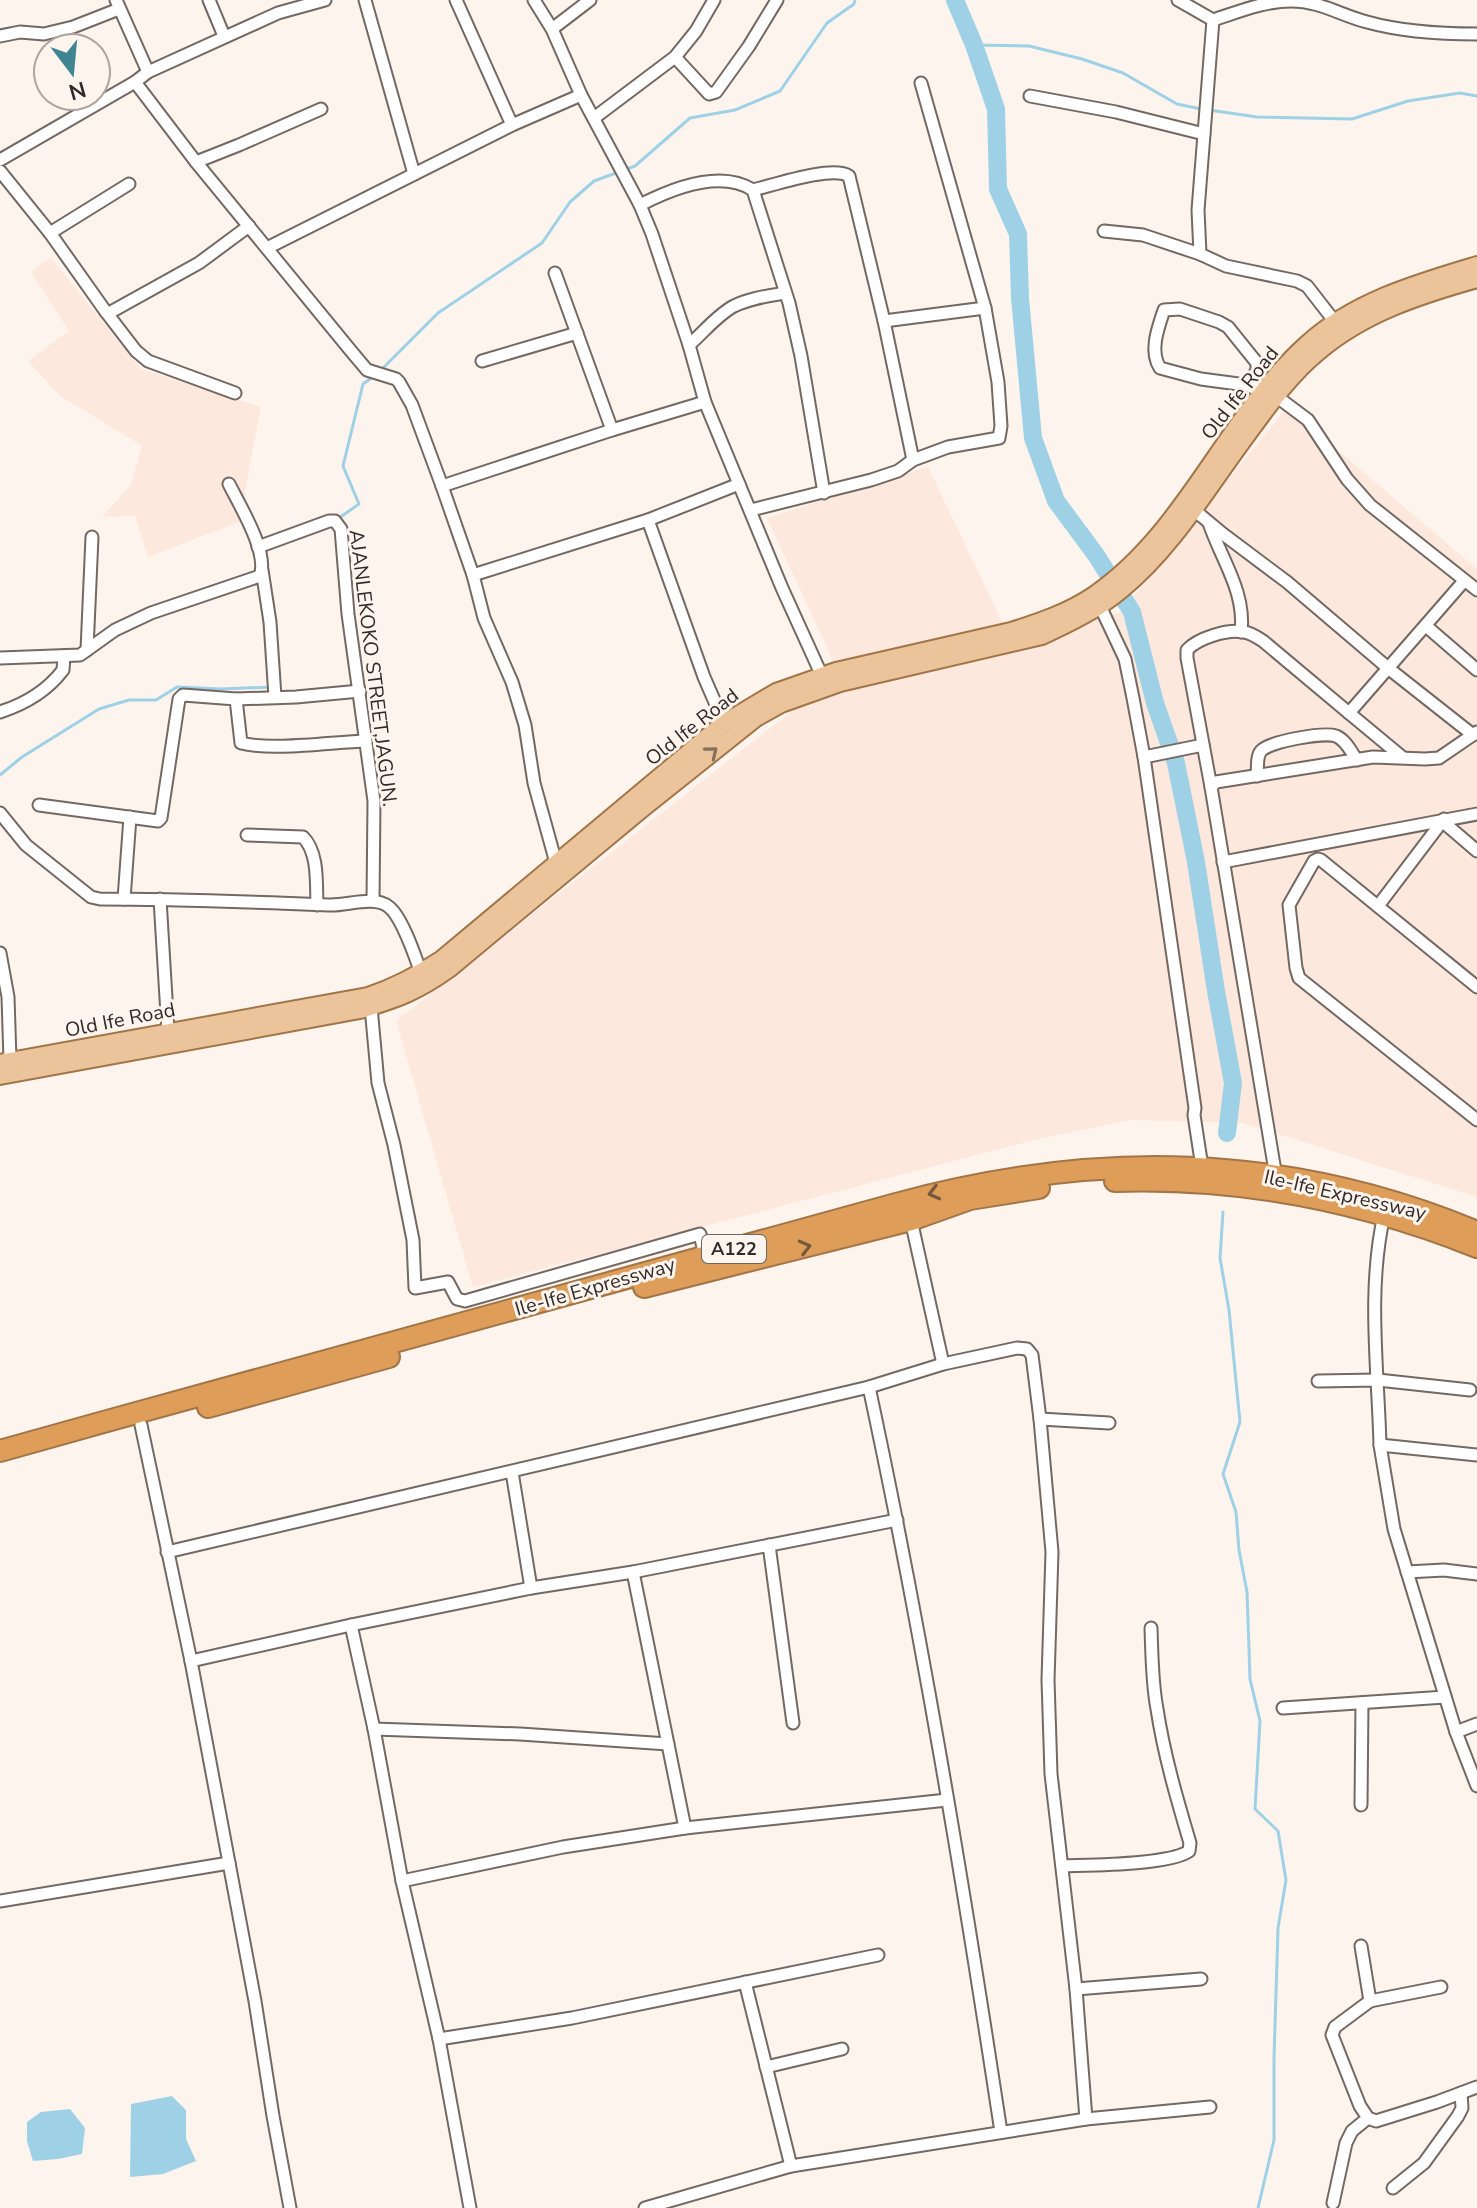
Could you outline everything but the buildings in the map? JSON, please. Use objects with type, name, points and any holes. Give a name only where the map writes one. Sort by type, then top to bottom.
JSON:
[{"type":"highway","name":"Ile-Ife Expressway","points":[[0,1451],[943,1191],[996,1180],[1087,1169],[1202,1167],[1303,1181],[1399,1204],[1477,1232]]},
{"type":"highway","name":"Ile-Ife Expressway","points":[[0,1465],[642,1288],[911,1220],[980,1197],[1027,1189],[1117,1181],[1171,1181],[1250,1187],[1292,1193],[1384,1215],[1477,1247]]},
{"type":"main road","name":"Old Ife Road","points":[[1116,587],[1184,501],[1261,391],[1308,343],[1335,322],[1383,296],[1477,265]]},
{"type":"main road","name":"Old Ife Road","points":[[0,1076],[168,1031],[368,996],[421,973],[442,959],[556,863],[756,718],[781,704],[840,683],[1040,629],[1064,612],[1116,587],[1164,546],[1193,509],[1261,391],[1342,333],[1389,308],[1477,279]]},
{"type":"main road","name":"Old Ife Road","points":[[5,1062],[91,1052],[393,1001],[428,984],[449,969],[639,803],[724,723],[776,692],[822,676],[1040,629]]},
{"type":"street","points":[[209,0],[224,36]]},
{"type":"street","points":[[0,160],[148,72],[278,13],[325,0]]},
{"type":"street","points":[[365,0],[414,174]]},
{"type":"street","points":[[456,0],[512,125]]},
{"type":"street","points":[[534,0],[552,29],[581,95],[640,205],[689,345],[705,402],[822,676]]},
{"type":"street","points":[[552,29],[590,0]]},
{"type":"street","points":[[594,118],[675,57],[696,31],[714,0]]},
{"type":"street","points":[[675,57],[709,94],[713,94],[749,46],[777,0]]},
{"type":"street","points":[[1178,0],[1213,20],[1272,2],[1292,1],[1317,4],[1362,21],[1406,30],[1477,34]]},
{"type":"street","points":[[0,36],[20,32],[44,34],[73,27],[118,5],[148,72]]},
{"type":"street","points":[[1200,254],[1198,210],[1213,20]]},
{"type":"street","points":[[135,82],[196,162],[367,370],[396,379],[412,405],[473,575],[484,618],[512,682],[525,725],[534,783],[556,863]]},
{"type":"street","points":[[751,510],[898,471],[913,460],[948,447],[999,438],[998,382],[985,308],[921,83]]},
{"type":"street","points":[[267,248],[512,125],[581,95]]},
{"type":"street","points":[[1030,96],[1116,112],[1204,134]]},
{"type":"street","points":[[196,162],[321,109]]},
{"type":"street","points":[[0,171],[50,233],[136,351],[148,361],[235,393]]},
{"type":"street","points":[[640,205],[669,190],[700,183],[736,181],[753,190],[818,175],[844,173],[849,176],[913,460]]},
{"type":"street","points":[[50,233],[129,184]]},
{"type":"street","points":[[753,190],[801,356],[824,493]]},
{"type":"street","points":[[106,312],[199,263],[249,226]]},
{"type":"street","points":[[1104,231],[1143,235],[1226,266],[1297,281],[1307,286],[1335,322]]},
{"type":"street","points":[[555,273],[612,430]]},
{"type":"street","points":[[689,345],[735,306],[785,293]]},
{"type":"street","points":[[884,321],[985,308]]},
{"type":"street","points":[[1261,391],[1257,363],[1228,327],[1180,309],[1164,310],[1154,350],[1160,368],[1261,391],[1308,420],[1347,479],[1370,505],[1477,590]]},
{"type":"street","points":[[482,361],[577,333]]},
{"type":"street","points":[[442,486],[705,402]]},
{"type":"street","points":[[229,484],[258,547],[270,622],[275,697]]},
{"type":"street","points":[[473,575],[648,520],[739,484]]},
{"type":"street","points":[[1193,509],[1287,582],[1388,668],[1475,734],[1439,758],[1373,757],[1216,782],[1211,787]]},
{"type":"street","points":[[648,520],[704,677],[724,723]]},
{"type":"street","name":"AJANLEKOKO STREET,JAGUN.","points":[[258,547],[329,521],[335,521],[341,529],[348,614],[374,801],[373,901]]},
{"type":"street","points":[[1209,523],[1238,593],[1242,609],[1241,632]]},
{"type":"street","points":[[87,650],[92,537]]},
{"type":"street","points":[[0,658],[80,655],[115,630],[151,613],[247,582],[260,576],[262,569]]},
{"type":"street","points":[[1349,713],[1464,581]]},
{"type":"street","points":[[1116,587],[1125,659],[1147,756],[1202,1167]]},
{"type":"street","points":[[1426,626],[1477,670]]},
{"type":"street","points":[[1276,1177],[1233,910],[1211,787],[1200,745],[1187,650],[1190,645],[1207,638],[1249,633],[1263,641],[1402,757]]},
{"type":"street","points":[[0,712],[45,690],[63,670],[64,656]]},
{"type":"street","points":[[39,805],[158,821],[161,818],[179,699],[183,695],[236,699],[360,691]]},
{"type":"street","points":[[236,699],[241,743],[277,746],[366,741]]},
{"type":"street","points":[[1257,776],[1261,750],[1299,738],[1338,737],[1357,760]]},
{"type":"street","points":[[1147,756],[1200,745]]},
{"type":"street","points":[[0,813],[26,845],[91,897],[336,906],[373,901],[388,905],[397,915],[421,973]]},
{"type":"street","points":[[1223,862],[1477,814]]},
{"type":"street","points":[[124,899],[130,817]]},
{"type":"street","points":[[1443,820],[1477,851]]},
{"type":"street","points":[[1378,906],[1443,820]]},
{"type":"street","points":[[247,835],[303,837],[308,841],[313,851],[317,905]]},
{"type":"street","points":[[1314,845],[1318,859],[1477,987]]},
{"type":"street","points":[[1318,859],[1289,902],[1299,978],[1477,1120]]},
{"type":"street","points":[[160,899],[168,1031]]},
{"type":"street","points":[[0,953],[8,997],[5,1062]]},
{"type":"street","points":[[371,1007],[378,1083],[413,1240],[416,1289],[448,1282],[457,1299],[465,1301],[700,1234],[705,1256]]},
{"type":"street","points":[[1384,1215],[1375,1304],[1380,1445],[1394,1529],[1456,1732],[1477,1786]]},
{"type":"street","points":[[911,1220],[943,1364]]},
{"type":"street","points":[[167,1552],[869,1387],[943,1364],[1017,1348],[1027,1349],[1032,1355],[1040,1419],[1052,1552],[1048,1680],[1051,1774],[1076,1989],[1086,2119]]},
{"type":"street","points":[[1318,1381],[1378,1380],[1470,1390]]},
{"type":"street","points":[[869,1387],[897,1520],[947,1800],[1001,2132]]},
{"type":"street","points":[[1040,1419],[1109,1423]]},
{"type":"street","points":[[141,1425],[191,1661],[253,1989],[290,2208]]},
{"type":"street","points":[[1380,1445],[1477,1455]]},
{"type":"street","points":[[512,1472],[531,1588]]},
{"type":"street","points":[[191,1661],[531,1588],[633,1572],[897,1520]]},
{"type":"street","points":[[769,1545],[793,1723]]},
{"type":"street","points":[[1407,1572],[1444,1570],[1477,1574]]},
{"type":"street","points":[[633,1572],[685,1828]]},
{"type":"street","points":[[351,1625],[402,1881],[439,2039],[470,2208]]},
{"type":"street","points":[[1063,1866],[1151,1860],[1183,1855],[1189,1851],[1190,1843],[1157,1711],[1151,1628]]},
{"type":"street","points":[[1283,1708],[1445,1697]]},
{"type":"street","points":[[1361,1805],[1362,1703]]},
{"type":"street","points":[[1456,1732],[1477,1724]]},
{"type":"street","points":[[374,1729],[520,1734],[668,1744]]},
{"type":"street","points":[[402,1881],[563,1847],[685,1828],[947,1800]]},
{"type":"street","points":[[0,1901],[229,1863]]},
{"type":"street","points":[[1361,1946],[1370,2001]]},
{"type":"street","points":[[439,2039],[572,2018],[878,1955]]},
{"type":"street","points":[[1076,1989],[1201,1979]]},
{"type":"street","points":[[745,1982],[791,2166]]},
{"type":"street","points":[[1441,1987],[1370,2001],[1335,2027],[1332,2035],[1360,2106],[1368,2118],[1376,2121],[1477,2087]]},
{"type":"street","points":[[766,2067],[842,2049]]},
{"type":"street","points":[[1393,2188],[1424,2163],[1458,2116],[1462,2108],[1461,2093]]},
{"type":"street","points":[[649,2207],[791,2166],[1086,2119],[1210,2107]]},
{"type":"street","points":[[1333,2203],[1346,2143],[1352,2131],[1368,2118]]},
{"type":"shaded area","points":[[51,258],[141,369],[261,407],[239,522],[148,557],[135,516],[102,517],[131,485],[142,446],[59,395],[28,361],[69,331],[31,272]]},
{"type":"shaded area","points":[[1287,407],[1477,569],[1477,1197],[1243,1123],[1130,1120],[1034,1140],[473,1287],[396,1021],[801,704],[1121,612]]},
{"type":"shaded area","points":[[928,467],[1005,628],[836,667],[767,518]]},
{"type":"water","points":[[172,2096],[186,2110],[186,2139],[196,2161],[163,2174],[130,2177],[131,2104]]},
{"type":"water","points":[[70,2109],[85,2128],[82,2154],[33,2161],[27,2141],[27,2122],[41,2112]]},
{"type":"waterway","points":[[380,371],[438,313],[542,243],[570,202],[594,181],[635,166],[690,118],[735,110],[780,91],[827,23],[854,4],[855,0]]},
{"type":"waterway","points":[[955,0],[996,109],[998,189],[1018,234],[1020,298],[1033,438],[1056,501],[1096,555],[1132,612],[1155,703],[1176,763],[1233,1083],[1227,1133]]},
{"type":"waterway","points":[[974,45],[1029,46],[1082,59],[1123,73],[1177,104],[1201,109]]},
{"type":"waterway","points":[[1209,110],[1257,117],[1352,119],[1408,101],[1460,93],[1477,96]]},
{"type":"waterway","points":[[339,518],[359,504],[343,466],[363,384],[374,376]]},
{"type":"waterway","points":[[265,546],[269,582]]},
{"type":"waterway","points":[[0,775],[22,757],[99,709],[129,700],[156,700],[177,687],[271,687]]},
{"type":"waterway","points":[[1223,1212],[1220,1258],[1229,1310],[1240,1422],[1223,1474],[1236,1512],[1247,1592],[1250,1679],[1260,1721],[1255,1809],[1278,1831],[1286,1880],[1278,1928],[1274,2140],[1258,2208]]}]
